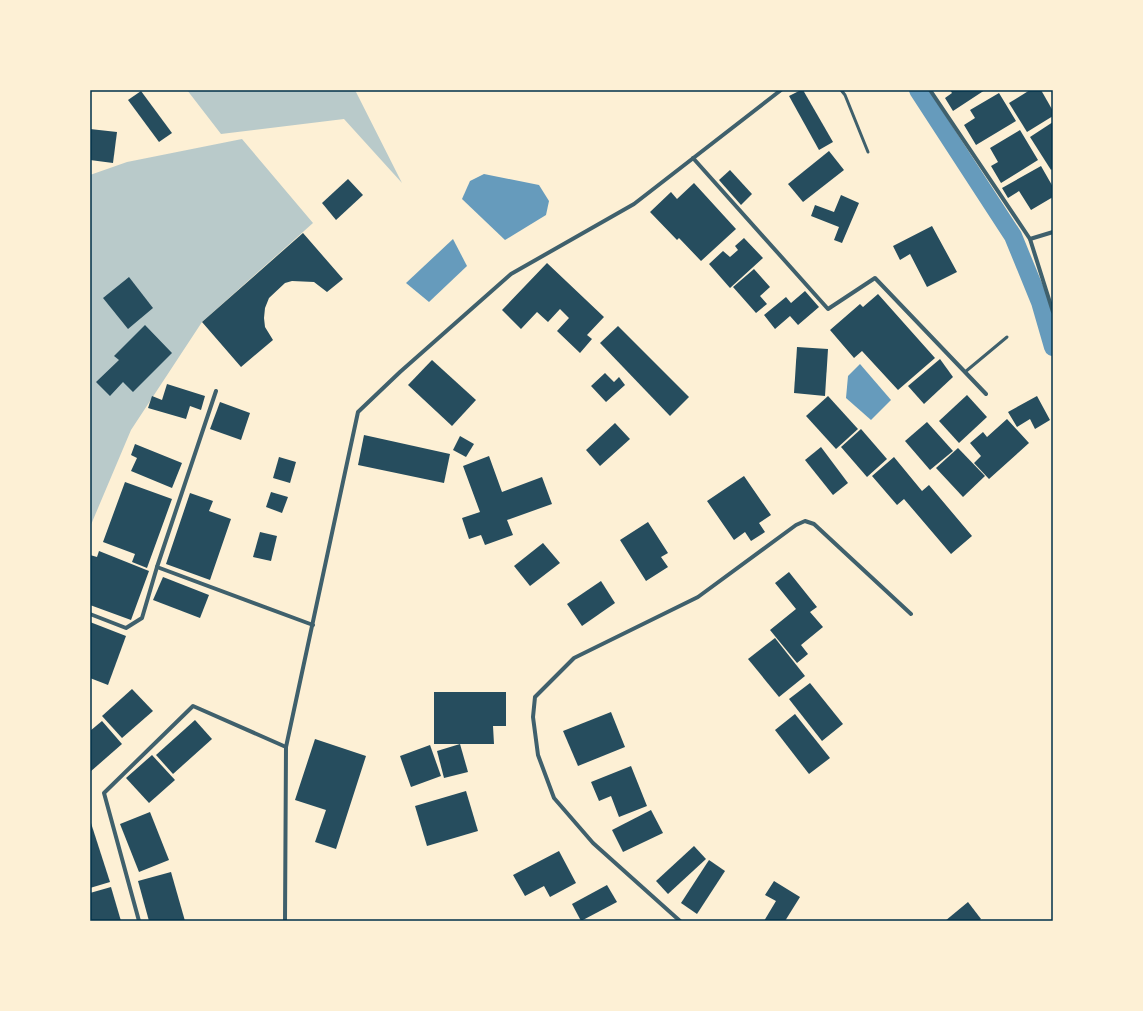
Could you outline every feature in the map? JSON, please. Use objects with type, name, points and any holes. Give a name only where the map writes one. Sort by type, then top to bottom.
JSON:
[{"type":"street","points":[[285,921],[286,748],[358,412],[400,372],[511,274],[634,204],[781,90]]},
{"type":"street","points":[[930,90],[1030,239],[1053,312]]},
{"type":"street","points":[[693,158],[828,309],[875,278],[986,394]]},
{"type":"street","points":[[1030,239],[1053,232]]},
{"type":"street","points":[[90,614],[126,628],[142,618],[157,567],[216,391]]},
{"type":"street","points":[[680,921],[593,843],[554,798],[538,755],[533,717],[535,697],[574,658],[698,597],[724,579],[772,541],[796,525],[805,521],[814,524],[911,614]]},
{"type":"street","points":[[157,567],[313,625]]},
{"type":"street","points":[[139,921],[104,793],[193,706],[286,748]]},
{"type":"lane","points":[[841,90],[845,95],[868,152]]},
{"type":"lane","points":[[965,372],[1007,337]]},
{"type":"shaded area","points":[[187,90],[355,90],[402,183],[344,119],[221,134]]},
{"type":"shaded area","points":[[242,139],[313,223],[202,322],[131,430],[90,527],[90,175],[127,162]]},
{"type":"water","points":[[484,174],[539,185],[549,201],[546,215],[505,240],[462,199],[470,181]]},
{"type":"water","points":[[453,239],[467,266],[429,302],[406,283]]},
{"type":"water","points":[[860,364],[891,400],[871,420],[846,398],[848,376]]},
{"type":"building","points":[[803,90],[833,142],[819,150],[789,96]]},
{"type":"building","points":[[950,90],[985,90],[953,111],[945,98],[952,93]]},
{"type":"building","points":[[1030,90],[1041,90],[1053,111],[1053,116],[1027,132],[1009,103]]},
{"type":"building","points":[[141,91],[172,133],[159,142],[128,100]]},
{"type":"building","points":[[999,93],[1016,121],[976,145],[964,125],[975,118],[970,110]]},
{"type":"building","points":[[1053,122],[1053,168],[1051,170],[1030,137]]},
{"type":"building","points":[[90,129],[117,132],[113,163],[90,160]]},
{"type":"building","points":[[1020,130],[1038,160],[1001,183],[991,166],[998,162],[990,148]]},
{"type":"building","points":[[829,151],[844,170],[803,202],[788,184]]},
{"type":"building","points":[[1041,166],[1053,187],[1053,197],[1031,210],[1019,191],[1008,198],[1002,188]]},
{"type":"building","points":[[730,170],[752,194],[741,205],[719,180]]},
{"type":"building","points":[[348,179],[363,195],[336,220],[322,203]]},
{"type":"building","points":[[694,183],[736,229],[701,261],[679,238],[677,240],[650,212],[671,192],[677,199]]},
{"type":"building","points":[[841,195],[859,203],[842,243],[834,240],[839,227],[811,216],[815,205],[834,212]]},
{"type":"building","points":[[932,226],[957,272],[927,287],[910,254],[900,260],[893,246]]},
{"type":"building","points":[[303,233],[343,279],[327,292],[314,282],[292,281],[285,283],[269,298],[265,308],[265,327],[273,340],[241,367],[202,322]]},
{"type":"building","points":[[744,238],[763,258],[730,288],[709,264],[723,251],[730,257],[738,250],[735,246]]},
{"type":"building","points":[[547,263],[604,317],[587,335],[592,339],[580,353],[557,331],[569,318],[560,309],[548,322],[537,312],[521,329],[502,310]]},
{"type":"building","points":[[754,269],[770,287],[760,296],[767,304],[756,313],[733,287]]},
{"type":"building","points":[[129,277],[153,308],[128,329],[103,298]]},
{"type":"building","points":[[805,291],[819,307],[798,325],[790,316],[775,329],[764,315],[786,297],[791,303]]},
{"type":"building","points":[[878,294],[935,358],[898,390],[862,351],[854,358],[830,330],[860,304],[863,307]]},
{"type":"building","points":[[145,325],[172,353],[133,392],[123,382],[110,396],[96,382],[119,360],[114,356]]},
{"type":"building","points":[[618,326],[689,397],[670,416],[600,343]]},
{"type":"building","points":[[797,347],[828,349],[825,396],[794,393]]},
{"type":"building","points":[[940,359],[953,377],[924,404],[908,386]]},
{"type":"building","points":[[432,360],[476,400],[452,426],[408,385]]},
{"type":"building","points":[[605,373],[614,382],[619,377],[625,385],[606,402],[591,386]]},
{"type":"building","points":[[167,384],[205,396],[201,410],[190,406],[186,419],[148,408],[152,396],[162,400]]},
{"type":"building","points":[[967,395],[987,417],[959,443],[939,421]]},
{"type":"building","points":[[828,396],[858,429],[836,449],[806,416]]},
{"type":"building","points":[[1037,396],[1050,420],[1035,429],[1030,419],[1017,427],[1008,412]]},
{"type":"building","points":[[220,402],[250,413],[241,440],[210,429]]},
{"type":"building","points":[[1007,419],[1029,443],[989,479],[974,463],[981,456],[970,443],[983,432],[987,437]]},
{"type":"building","points":[[927,422],[953,451],[930,470],[905,441]]},
{"type":"building","points":[[615,423],[630,439],[600,466],[586,450]]},
{"type":"building","points":[[861,429],[887,459],[867,477],[841,447]]},
{"type":"building","points":[[364,435],[450,454],[444,483],[358,465]]},
{"type":"building","points":[[460,436],[474,444],[466,457],[453,450]]},
{"type":"building","points":[[135,444],[182,463],[172,488],[131,471],[137,458],[131,455]]},
{"type":"building","points":[[821,447],[848,483],[833,495],[805,460]]},
{"type":"building","points":[[958,448],[985,476],[963,497],[936,468]]},
{"type":"building","points":[[489,456],[502,492],[542,477],[552,504],[507,520],[513,535],[485,545],[481,535],[469,539],[462,518],[480,512],[463,466]]},
{"type":"building","points":[[279,457],[296,462],[290,483],[273,478]]},
{"type":"building","points":[[894,457],[922,491],[929,485],[972,536],[951,554],[904,499],[897,505],[872,476]]},
{"type":"building","points":[[744,476],[771,515],[759,523],[765,532],[751,541],[745,532],[734,540],[707,501]]},
{"type":"building","points":[[125,482],[172,499],[147,568],[132,562],[135,554],[103,542]]},
{"type":"building","points":[[271,492],[288,497],[282,513],[266,507]]},
{"type":"building","points":[[190,493],[213,501],[209,511],[231,519],[210,580],[166,564]]},
{"type":"building","points":[[648,522],[668,553],[661,557],[668,567],[646,581],[620,540]]},
{"type":"building","points":[[260,532],[277,536],[271,561],[253,557]]},
{"type":"building","points":[[543,543],[560,563],[530,586],[514,566]]},
{"type":"building","points":[[99,551],[149,571],[131,620],[90,605],[90,555],[97,557]]},
{"type":"building","points":[[789,572],[817,607],[810,612],[823,627],[801,645],[808,654],[797,663],[770,630],[796,609],[775,583]]},
{"type":"building","points":[[163,577],[209,595],[200,618],[153,600]]},
{"type":"building","points":[[601,581],[615,603],[582,626],[567,604]]},
{"type":"building","points":[[90,622],[126,636],[108,685],[90,678]]},
{"type":"building","points":[[775,638],[805,676],[779,697],[748,659]]},
{"type":"building","points":[[810,683],[843,724],[822,741],[789,699]]},
{"type":"building","points":[[132,689],[153,711],[122,738],[102,716]]},
{"type":"building","points":[[434,692],[506,692],[506,726],[493,726],[494,744],[434,744]]},
{"type":"building","points":[[611,712],[625,747],[578,766],[563,731]]},
{"type":"building","points":[[795,714],[830,758],[809,774],[775,730]]},
{"type":"building","points":[[195,720],[212,739],[173,774],[156,755]]},
{"type":"building","points":[[102,721],[122,744],[90,772],[90,731]]},
{"type":"building","points":[[315,739],[366,756],[336,849],[315,842],[326,810],[295,800]]},
{"type":"building","points":[[460,744],[468,772],[444,778],[437,751]]},
{"type":"building","points":[[430,745],[441,776],[411,787],[400,756]]},
{"type":"building","points":[[152,755],[175,780],[149,803],[126,778]]},
{"type":"building","points":[[631,766],[647,806],[619,817],[611,796],[599,801],[591,782]]},
{"type":"building","points":[[466,791],[478,831],[427,846],[415,806]]},
{"type":"building","points":[[651,810],[663,833],[623,852],[612,830]]},
{"type":"building","points":[[150,812],[169,860],[139,872],[120,824]]},
{"type":"building","points":[[90,820],[110,882],[90,888]]},
{"type":"building","points":[[694,846],[706,859],[668,894],[656,881]]},
{"type":"building","points":[[559,851],[576,883],[550,897],[544,886],[525,896],[513,875]]},
{"type":"building","points":[[709,860],[725,871],[697,914],[681,903]]},
{"type":"building","points":[[171,872],[185,921],[149,921],[138,881]]},
{"type":"building","points":[[774,881],[800,897],[785,921],[764,921],[776,901],[765,895]]},
{"type":"building","points":[[607,885],[617,902],[581,921],[572,904]]},
{"type":"building","points":[[111,887],[121,921],[90,921],[90,893]]},
{"type":"building","points":[[968,902],[981,919],[978,921],[945,921]]},
{"type":"waterway","points":[[918,90],[1013,236],[1040,302],[1053,347]]}]
